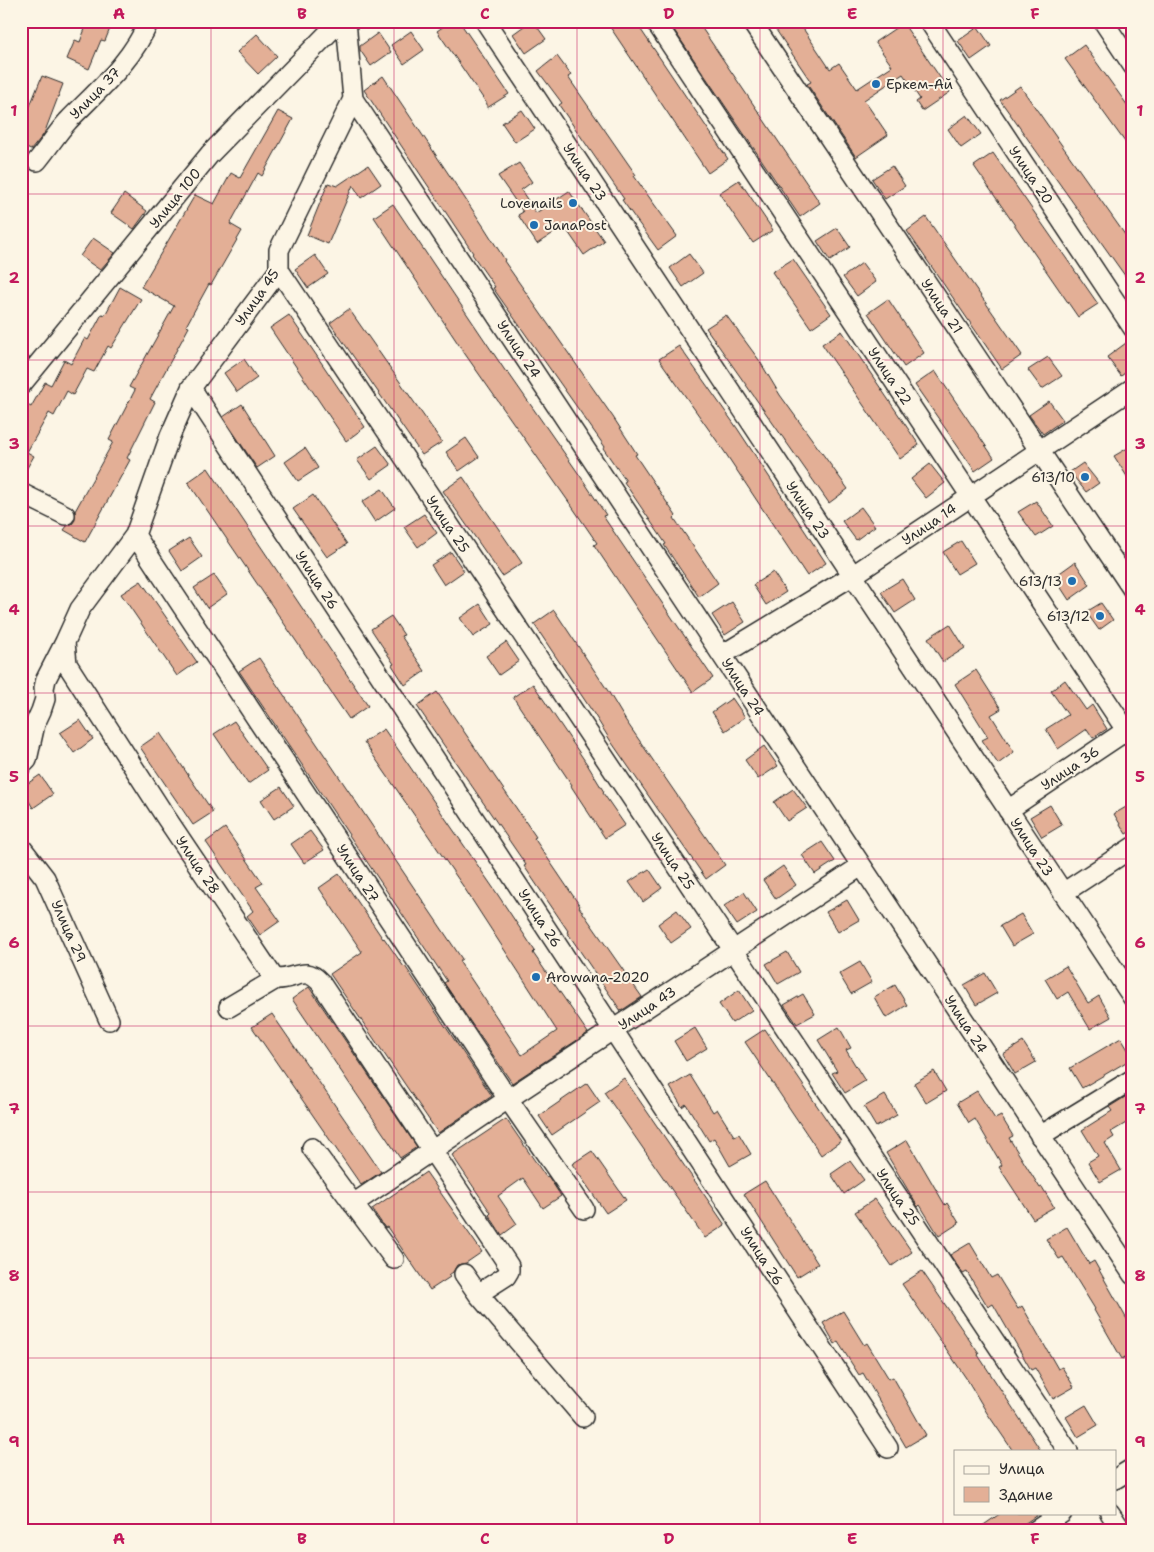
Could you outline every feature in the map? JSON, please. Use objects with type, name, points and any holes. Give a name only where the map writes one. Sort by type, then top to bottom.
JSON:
[{"type":"street","name":"Улица 37","points":[[38,161],[67,122],[102,88],[125,61],[137,45],[149,21]]},
{"type":"street","name":"Улица 100","points":[[21,386],[210,154],[340,21]]},
{"type":"street","points":[[346,21],[353,99]]},
{"type":"street","name":"Улица 23","points":[[485,21],[1133,998]]},
{"type":"street","name":"Улица 22","points":[[655,21],[971,497],[1130,728]]},
{"type":"street","name":"Улица 21","points":[[751,21],[1133,590]]},
{"type":"street","name":"Улица 20","points":[[929,21],[1133,328]]},
{"type":"street","points":[[1103,21],[1133,66]]},
{"type":"street","name":"Улица 45","points":[[135,535],[170,436],[191,388],[279,270],[279,250],[353,99]]},
{"type":"street","name":"Улица 24","points":[[353,99],[1133,1275]]},
{"type":"street","name":"Улица 25","points":[[279,270],[1067,1450]]},
{"type":"street","name":"Улица 26","points":[[191,388],[888,1448]]},
{"type":"street","name":"Улица 14","points":[[722,655],[852,576],[1133,388]]},
{"type":"street","points":[[21,493],[65,515]]},
{"type":"street","points":[[21,766],[27,760],[35,724],[43,705],[46,679],[80,609],[135,535]]},
{"type":"street","name":"Улица 27","points":[[135,535],[508,1099],[584,1209]]},
{"type":"street","name":"Улица 28","points":[[65,642],[67,664],[165,816],[276,979]]},
{"type":"street","name":"Улица 36","points":[[1008,810],[1130,728]]},
{"type":"street","name":"Улица 29","points":[[21,847],[45,878],[109,1020]]},
{"type":"street","points":[[1063,893],[1133,847]]},
{"type":"street","name":"Улица 43","points":[[353,1204],[508,1099],[861,866]]},
{"type":"street","points":[[229,1007],[276,979],[282,980],[307,973],[314,976],[509,1266],[506,1276],[478,1294]]},
{"type":"street","points":[[1040,1136],[1133,1079]]},
{"type":"street","points":[[312,1148],[394,1259]]},
{"type":"street","points":[[464,1274],[478,1294],[583,1417]]},
{"type":"street","points":[[1116,1478],[1133,1468]]},
{"type":"street","points":[[1035,1531],[1060,1514]]},
{"type":"street","points":[[1111,1514],[1122,1531]]},
{"type":"building","points":[[88,21],[113,21],[105,41],[101,40],[89,69],[67,59],[75,40],[80,42]]},
{"type":"building","points":[[451,21],[459,21],[509,94],[487,108],[487,104],[437,31]]},
{"type":"building","points":[[533,21],[546,39],[526,53],[513,34]]},
{"type":"building","points":[[606,21],[635,21],[728,159],[708,173]]},
{"type":"building","points":[[687,21],[697,21],[820,203],[800,217],[674,30]]},
{"type":"building","points":[[770,21],[798,21],[830,69],[839,63],[857,89],[892,66],[875,42],[903,23],[950,92],[922,111],[916,102],[920,99],[903,74],[864,100],[888,135],[856,157],[807,84],[811,82]]},
{"type":"building","points":[[978,27],[991,46],[971,60],[958,41]]},
{"type":"building","points":[[411,31],[424,50],[404,64],[391,45]]},
{"type":"building","points":[[378,33],[391,52],[371,66],[360,50],[360,46]]},
{"type":"building","points":[[257,34],[277,56],[258,74],[237,52]]},
{"type":"building","points":[[1084,45],[1133,113],[1133,153],[1065,59]]},
{"type":"building","points":[[557,56],[571,75],[568,77],[636,175],[634,176],[677,236],[658,250],[622,200],[624,199],[559,105],[562,103],[538,71]]},
{"type":"building","points":[[42,76],[63,84],[44,134],[31,150],[21,146],[21,128]]},
{"type":"building","points":[[383,76],[484,227],[504,261],[613,417],[637,454],[635,455],[676,516],[674,518],[718,583],[699,597],[624,482],[626,481],[603,448],[605,447],[493,288],[495,287],[473,253],[364,90]]},
{"type":"building","points":[[1020,86],[1133,246],[1133,287],[1000,100]]},
{"type":"building","points":[[522,110],[535,129],[515,142],[502,123]]},
{"type":"building","points":[[278,111],[293,119],[262,176],[258,173],[230,224],[242,231],[211,285],[209,284],[186,326],[189,327],[150,399],[155,402],[127,458],[130,460],[85,542],[64,530],[75,520],[75,511],[113,442],[109,440],[135,390],[129,387],[174,306],[141,287],[195,195],[214,204],[231,173],[240,178]]},
{"type":"building","points":[[967,115],[981,134],[961,148],[948,129]]},
{"type":"building","points":[[993,153],[1098,304],[1078,317],[974,166]]},
{"type":"building","points":[[519,163],[532,182],[521,190],[536,213],[569,191],[604,241],[584,255],[564,226],[537,244],[518,215],[523,212],[498,176]]},
{"type":"building","points":[[368,165],[381,184],[361,198],[353,185],[328,244],[307,235],[328,183],[337,186]]},
{"type":"building","points":[[892,166],[905,186],[885,199],[872,179]]},
{"type":"building","points":[[739,180],[773,230],[753,243],[719,193]]},
{"type":"building","points":[[124,194],[147,211],[134,229],[111,213]]},
{"type":"building","points":[[393,204],[506,372],[583,480],[606,515],[603,516],[713,678],[693,692],[594,545],[597,543],[465,354],[374,217]]},
{"type":"building","points":[[926,217],[1022,355],[1002,369],[907,231]]},
{"type":"building","points":[[837,228],[850,247],[830,261],[817,241]]},
{"type":"building","points":[[93,238],[115,253],[100,270],[80,256]]},
{"type":"building","points":[[689,254],[703,273],[683,287],[670,268]]},
{"type":"building","points":[[315,255],[328,274],[308,288],[295,269]]},
{"type":"building","points":[[793,259],[831,314],[811,328],[772,272]]},
{"type":"building","points":[[862,263],[876,282],[857,296],[843,277]]},
{"type":"building","points":[[120,287],[141,299],[111,348],[108,346],[94,372],[87,369],[73,395],[67,391],[54,416],[49,413],[27,452],[34,456],[21,478],[21,413],[26,404],[31,407],[45,382],[51,385],[64,360],[71,364],[85,338],[88,340],[102,314],[105,315]]},
{"type":"building","points":[[888,299],[924,353],[904,367],[868,313]]},
{"type":"building","points":[[349,309],[442,442],[422,455],[330,323]]},
{"type":"building","points":[[289,315],[365,427],[346,441],[270,328]]},
{"type":"building","points":[[726,315],[759,360],[780,395],[848,489],[829,503],[706,328]]},
{"type":"building","points":[[842,331],[919,445],[900,459],[822,344]]},
{"type":"building","points":[[1126,343],[1133,352],[1133,367],[1121,376],[1107,357]]},
{"type":"building","points":[[679,346],[737,428],[826,563],[807,576],[724,451],[659,359]]},
{"type":"building","points":[[1048,357],[1062,376],[1042,389],[1028,370]]},
{"type":"building","points":[[244,359],[257,378],[237,392],[224,373]]},
{"type":"building","points":[[935,371],[994,458],[975,471],[915,385]]},
{"type":"building","points":[[1049,401],[1063,420],[1043,434],[1029,415]]},
{"type":"building","points":[[242,404],[275,456],[257,468],[223,417]]},
{"type":"building","points":[[466,438],[479,457],[459,471],[446,452]]},
{"type":"building","points":[[1133,445],[1133,486],[1114,456]]},
{"type":"building","points":[[377,446],[391,465],[371,479],[357,460]]},
{"type":"building","points":[[305,448],[318,468],[298,481],[285,462]]},
{"type":"building","name":"613/10","points":[[1083,463],[1099,483],[1086,492],[1070,472]]},
{"type":"building","points":[[930,464],[945,483],[926,498],[911,479]]},
{"type":"building","points":[[208,468],[368,706],[349,719],[188,482]]},
{"type":"building","points":[[463,477],[522,563],[502,576],[443,491]]},
{"type":"building","points":[[382,489],[395,508],[375,522],[362,502]]},
{"type":"building","points":[[313,495],[347,544],[327,557],[293,509]]},
{"type":"building","points":[[1036,501],[1053,526],[1036,537],[1018,512]]},
{"type":"building","points":[[861,507],[875,526],[856,540],[842,521]]},
{"type":"building","points":[[424,514],[437,533],[418,547],[404,527]]},
{"type":"building","points":[[189,538],[202,557],[182,571],[169,551]]},
{"type":"building","points":[[961,541],[975,563],[957,574],[943,552]]},
{"type":"building","points":[[451,552],[464,571],[444,585],[431,565]]},
{"type":"building","name":"613/13","points":[[1075,562],[1090,585],[1069,600],[1054,577]]},
{"type":"building","points":[[773,572],[786,592],[766,605],[753,585]]},
{"type":"building","points":[[214,575],[227,594],[207,608],[194,588]]},
{"type":"building","points":[[902,579],[915,600],[895,613],[881,592]]},
{"type":"building","points":[[141,581],[197,662],[177,676],[121,594]]},
{"type":"building","points":[[732,602],[745,622],[725,635],[712,615]]},
{"type":"building","name":"613/12","points":[[1101,603],[1113,620],[1099,630],[1086,612]]},
{"type":"building","points":[[480,604],[493,624],[473,637],[460,618]]},
{"type":"building","points":[[554,610],[626,721],[725,865],[706,879],[610,740],[534,624]]},
{"type":"building","points":[[391,616],[404,635],[401,636],[425,671],[405,685],[371,629]]},
{"type":"building","points":[[950,624],[965,648],[943,662],[928,638]]},
{"type":"building","points":[[506,642],[519,661],[499,675],[486,656]]},
{"type":"building","points":[[259,658],[462,959],[459,961],[522,1055],[557,1031],[463,886],[364,742],[384,729],[496,892],[535,951],[533,953],[588,1033],[512,1083],[444,983],[447,981],[239,671]]},
{"type":"building","points":[[976,670],[1001,709],[991,715],[1014,752],[998,764],[982,740],[988,737],[955,684]]},
{"type":"building","points":[[1065,680],[1086,710],[1092,705],[1107,729],[1093,738],[1087,729],[1058,749],[1046,729],[1068,715],[1051,691]]},
{"type":"building","points":[[533,684],[587,764],[603,793],[625,825],[605,838],[513,697]]},
{"type":"building","points":[[437,692],[536,837],[534,838],[579,907],[642,997],[621,1011],[524,866],[526,865],[417,706]]},
{"type":"building","points":[[732,698],[745,717],[725,731],[712,712]]},
{"type":"building","points":[[80,720],[93,739],[74,753],[60,733]]},
{"type":"building","points":[[234,721],[268,770],[248,784],[214,734]]},
{"type":"building","points":[[160,733],[213,812],[193,825],[140,747]]},
{"type":"building","points":[[764,746],[778,766],[758,779],[745,760]]},
{"type":"building","points":[[40,775],[53,794],[33,808],[21,788]]},
{"type":"building","points":[[281,787],[294,806],[274,819],[261,800]]},
{"type":"building","points":[[793,789],[807,808],[787,821],[774,802]]},
{"type":"building","points":[[1133,803],[1133,830],[1126,834],[1114,814]]},
{"type":"building","points":[[1050,805],[1062,825],[1042,837],[1030,817]]},
{"type":"building","points":[[225,828],[263,883],[256,887],[280,921],[260,935],[247,916],[253,911],[206,842]]},
{"type":"building","points":[[310,831],[324,850],[304,863],[291,844]]},
{"type":"building","points":[[822,842],[835,861],[815,874],[802,855]]},
{"type":"building","points":[[783,866],[796,885],[776,899],[763,880]]},
{"type":"building","points":[[649,869],[662,888],[643,902],[629,882]]},
{"type":"building","points":[[339,874],[383,939],[405,966],[492,1096],[438,1133],[330,974],[362,952],[319,888]]},
{"type":"building","points":[[744,892],[757,912],[737,925],[724,906]]},
{"type":"building","points":[[847,900],[859,920],[838,932],[826,912]]},
{"type":"building","points":[[677,910],[691,929],[671,943],[658,924]]},
{"type":"building","points":[[1021,914],[1033,934],[1012,946],[1000,926]]},
{"type":"building","points":[[787,952],[799,972],[778,984],[766,964]]},
{"type":"building","points":[[860,962],[872,982],[851,994],[839,974]]},
{"type":"building","points":[[1066,966],[1088,1003],[1099,996],[1111,1017],[1090,1029],[1068,992],[1057,999],[1045,979]]},
{"type":"building","points":[[985,973],[997,993],[976,1005],[964,985]]},
{"type":"building","points":[[895,985],[907,1005],[886,1018],[874,997]]},
{"type":"building","points":[[309,987],[417,1147],[400,1158],[292,999]]},
{"type":"building","points":[[739,990],[752,1010],[732,1023],[719,1004]]},
{"type":"building","points":[[803,994],[815,1014],[797,1024],[784,1005]]},
{"type":"building","points":[[272,1014],[381,1172],[361,1185],[252,1027]]},
{"type":"building","points":[[839,1027],[851,1048],[846,1050],[865,1081],[845,1093],[832,1073],[837,1071],[818,1040]]},
{"type":"building","points":[[695,1028],[707,1048],[686,1061],[674,1041]]},
{"type":"building","points":[[765,1029],[841,1141],[821,1155],[745,1042]]},
{"type":"building","points":[[1121,1038],[1133,1058],[1082,1088],[1070,1068]]},
{"type":"building","points":[[1023,1042],[1036,1062],[1015,1074],[1003,1054]]},
{"type":"building","points":[[934,1071],[946,1091],[926,1103],[914,1083]]},
{"type":"building","points":[[690,1075],[713,1112],[717,1109],[734,1136],[739,1134],[751,1154],[730,1166],[714,1138],[709,1141],[686,1104],[682,1107],[670,1087]]},
{"type":"building","points":[[624,1078],[725,1225],[705,1238],[604,1092]]},
{"type":"building","points":[[587,1083],[600,1102],[552,1135],[539,1116]]},
{"type":"building","points":[[977,1091],[995,1119],[1001,1116],[1013,1136],[1009,1138],[1054,1207],[1033,1219],[999,1167],[1002,1165],[975,1119],[969,1123],[957,1103]]},
{"type":"building","points":[[1133,1092],[1133,1119],[1111,1132],[1114,1137],[1105,1143],[1121,1170],[1100,1182],[1088,1162],[1098,1156],[1082,1130],[1112,1111],[1109,1107]]},
{"type":"building","points":[[885,1095],[897,1115],[876,1127],[864,1107]]},
{"type":"building","points":[[506,1119],[561,1196],[543,1208],[523,1178],[498,1196],[517,1224],[502,1235],[489,1215],[491,1213],[452,1155]]},
{"type":"building","points":[[907,1140],[945,1205],[947,1203],[959,1223],[939,1236],[920,1205],[918,1207],[886,1153]]},
{"type":"building","points":[[592,1151],[626,1200],[606,1213],[572,1164]]},
{"type":"building","points":[[850,1161],[864,1180],[844,1194],[831,1174]]},
{"type":"building","points":[[426,1172],[482,1252],[466,1263],[457,1265],[449,1275],[450,1277],[430,1290],[387,1227],[385,1228],[372,1209]]},
{"type":"building","points":[[765,1181],[818,1264],[797,1277],[744,1194]]},
{"type":"building","points":[[875,1199],[912,1252],[892,1266],[855,1212]]},
{"type":"building","points":[[1067,1227],[1089,1264],[1094,1261],[1133,1330],[1133,1352],[1122,1359],[1095,1309],[1063,1257],[1059,1259],[1046,1239]]},
{"type":"building","points":[[970,1243],[991,1278],[997,1275],[1018,1309],[1022,1306],[1058,1369],[1062,1367],[1074,1387],[1053,1399],[1035,1368],[1031,1370],[993,1304],[988,1307],[967,1272],[963,1274],[950,1255]]},
{"type":"building","points":[[922,1271],[979,1354],[1040,1450],[1012,1450],[902,1284]]},
{"type":"building","points":[[843,1311],[864,1345],[867,1343],[889,1379],[893,1377],[926,1435],[906,1447],[863,1373],[859,1375],[838,1342],[835,1344],[823,1323]]},
{"type":"building","points":[[1086,1405],[1098,1425],[1078,1437],[1066,1417]]},
{"type":"building","points":[[1000,1514],[1039,1514],[1014,1531],[975,1531]]},
{"type":"place","name":"Еркем-Ай","points":[[876,84]]},
{"type":"place","name":"Lovenails","points":[[573,203]]},
{"type":"place","name":"JanaPost","points":[[534,225]]},
{"type":"place","name":"613/10","points":[[1085,477]]},
{"type":"place","name":"613/13","points":[[1072,581]]},
{"type":"place","name":"613/12","points":[[1100,616]]},
{"type":"place","name":"Arowana-2020","points":[[536,977]]}]
